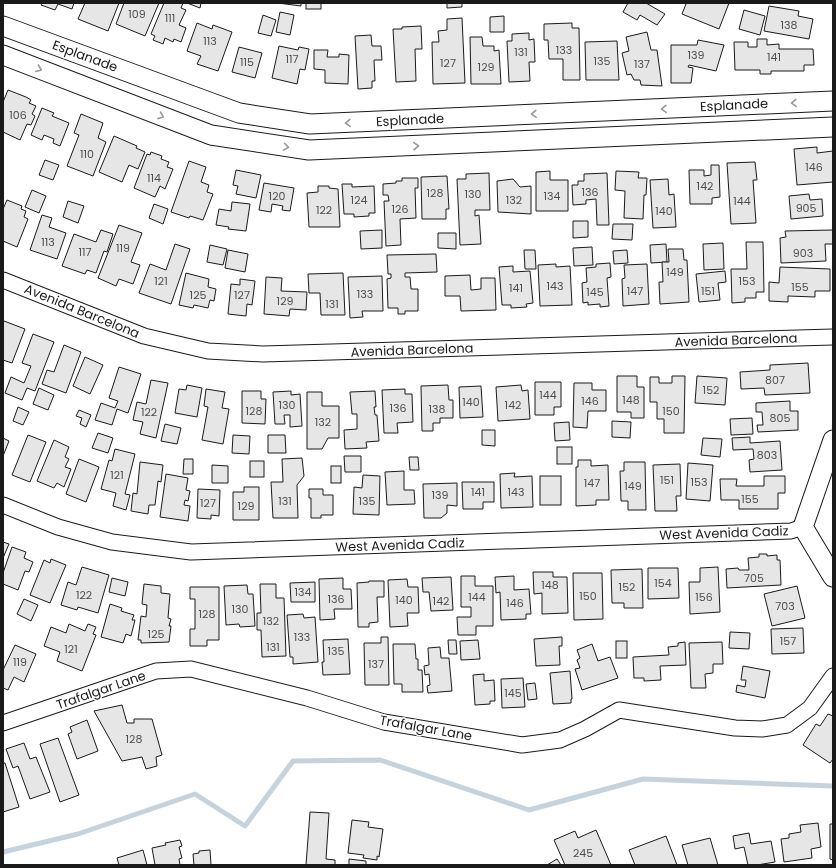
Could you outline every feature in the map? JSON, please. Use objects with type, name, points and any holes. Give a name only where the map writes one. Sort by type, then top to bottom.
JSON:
[{"type":"street","name":"Esplanade","points":[[3,26],[239,113],[310,124],[833,101]]},
{"type":"street","name":"Esplanade","points":[[3,55],[211,135],[309,150],[833,128]]},
{"type":"street","points":[[630,110],[631,137]]},
{"type":"street","points":[[309,150],[310,124]]},
{"type":"street","name":"Avenida Barcelona","points":[[3,280],[144,336],[208,351],[263,354],[833,337]]},
{"type":"street","points":[[833,440],[803,527],[833,577]]},
{"type":"street","name":"West Avenida Cadiz","points":[[3,505],[58,527],[112,542],[191,552],[791,531],[803,527]]},
{"type":"street","name":"Trafalgar Lane","points":[[3,723],[156,671],[191,669],[307,698],[384,722],[522,745],[560,740],[585,729],[619,710],[735,728],[762,729],[787,725],[810,708],[833,676]]},
{"type":"building","points":[[42,3],[74,3],[72,9],[58,4],[55,10],[41,5]]},
{"type":"building","points":[[85,3],[119,3],[108,31],[78,19]]},
{"type":"building","points":[[124,3],[159,3],[145,36],[116,24]]},
{"type":"building","points":[[164,3],[183,3],[181,8],[186,10],[179,25],[186,28],[181,42],[174,39],[173,42],[165,38],[163,44],[153,40],[155,36],[151,34]]},
{"type":"building","points":[[187,3],[201,3],[200,8]]},
{"type":"building","points":[[278,3],[301,3],[301,6]]},
{"type":"building","points":[[306,3],[321,3],[321,9],[306,9]]},
{"type":"building","points":[[447,3],[462,3],[462,7],[447,8]]},
{"type":"building","points":[[628,3],[646,3],[665,14],[657,25],[640,15],[637,20],[623,12]]},
{"type":"building","points":[[684,3],[729,3],[719,29],[682,14],[686,4]]},
{"type":"building","points":[[769,6],[799,11],[798,16],[813,19],[809,39],[764,31]]},
{"type":"building","points":[[744,10],[765,16],[760,35],[739,29]]},
{"type":"building","points":[[280,12],[294,15],[290,35],[276,32]]},
{"type":"building","points":[[263,15],[276,20],[271,36],[258,33]]},
{"type":"building","points":[[504,16],[504,32],[490,32],[490,17]]},
{"type":"building","points":[[462,18],[465,83],[433,84],[432,42],[439,42],[438,31],[447,30],[447,19]]},
{"type":"building","points":[[197,23],[212,29],[213,25],[232,32],[218,71],[197,64],[201,56],[187,51]]},
{"type":"building","points":[[572,23],[572,28],[579,28],[580,80],[563,80],[563,59],[549,59],[548,40],[544,40],[544,24]]},
{"type":"building","points":[[421,26],[422,49],[415,49],[416,81],[396,82],[393,29]]},
{"type":"building","points":[[647,32],[651,50],[657,50],[662,86],[641,85],[640,80],[634,80],[631,74],[627,75],[622,53],[629,51],[626,37]]},
{"type":"building","points":[[529,33],[529,40],[534,39],[535,62],[529,62],[530,81],[509,82],[507,41],[512,41],[512,34]]},
{"type":"building","points":[[371,35],[372,46],[381,46],[382,60],[374,60],[375,81],[372,81],[372,88],[358,89],[355,36]]},
{"type":"building","points":[[470,37],[482,37],[483,46],[494,46],[494,51],[499,50],[501,84],[471,84]]},
{"type":"building","points":[[757,39],[767,39],[767,45],[779,44],[779,49],[813,49],[814,65],[804,65],[804,71],[771,71],[771,74],[760,74],[760,70],[735,70],[734,42],[748,42],[748,47],[757,47]]},
{"type":"building","points":[[698,40],[724,45],[716,71],[689,65],[688,67],[693,68],[691,83],[671,83],[671,45],[697,45]]},
{"type":"building","points":[[617,41],[619,80],[586,80],[585,42]]},
{"type":"building","points":[[279,46],[298,50],[299,47],[309,49],[305,70],[300,69],[297,84],[272,78]]},
{"type":"building","points":[[239,47],[262,53],[255,78],[232,72]]},
{"type":"building","points":[[314,50],[328,50],[327,57],[339,57],[339,54],[349,55],[348,84],[325,83],[325,70],[314,69]]},
{"type":"building","points":[[8,90],[26,97],[31,100],[29,103],[36,106],[32,114],[35,116],[31,125],[27,124],[20,140],[3,132],[3,102]]},
{"type":"building","points":[[42,108],[54,113],[52,116],[69,123],[60,146],[53,143],[54,139],[44,135],[42,140],[31,135]]},
{"type":"building","points":[[81,114],[103,123],[98,138],[106,142],[93,176],[67,166],[79,135],[74,133]]},
{"type":"building","points":[[114,136],[137,146],[136,148],[145,152],[138,169],[129,165],[122,182],[99,172]]},
{"type":"building","points":[[817,147],[817,153],[833,151],[833,182],[797,185],[794,149]]},
{"type":"building","points":[[151,152],[162,156],[161,159],[169,162],[167,167],[173,169],[165,189],[160,186],[155,197],[134,188],[147,154],[150,155]]},
{"type":"building","points":[[45,160],[59,165],[53,180],[39,175]]},
{"type":"building","points":[[189,161],[206,167],[201,182],[209,185],[207,192],[213,194],[203,220],[190,216],[189,218],[171,212]]},
{"type":"building","points":[[755,162],[757,180],[753,180],[756,223],[731,224],[727,163]]},
{"type":"building","points":[[711,165],[719,165],[720,197],[712,198],[712,204],[690,204],[689,170],[704,170],[704,176],[711,175]]},
{"type":"building","points":[[236,170],[261,175],[256,198],[236,194],[238,186],[233,185]]},
{"type":"building","points":[[550,171],[550,180],[568,180],[568,211],[536,211],[536,172]]},
{"type":"building","points":[[616,171],[639,172],[638,178],[647,178],[646,195],[644,195],[643,219],[624,218],[625,191],[615,190]]},
{"type":"building","points":[[489,173],[490,210],[475,210],[475,216],[479,215],[481,244],[460,245],[457,179],[466,179],[466,174]]},
{"type":"building","points":[[607,173],[609,225],[597,225],[596,199],[586,200],[586,204],[573,205],[572,185],[578,185],[578,181],[584,181],[584,174]]},
{"type":"building","points":[[447,176],[449,209],[446,209],[446,219],[422,219],[421,177]]},
{"type":"building","points":[[402,178],[418,178],[418,188],[415,188],[416,218],[400,219],[401,245],[386,246],[384,201],[389,201],[388,195],[383,195],[383,184],[396,183],[396,181],[402,181]]},
{"type":"building","points":[[513,179],[520,187],[531,186],[531,214],[498,212],[497,181]]},
{"type":"building","points":[[668,179],[669,195],[674,194],[676,227],[653,228],[650,180]]},
{"type":"building","points":[[264,183],[294,188],[290,211],[282,210],[283,206],[272,204],[271,212],[259,210]]},
{"type":"building","points":[[342,184],[352,184],[352,187],[374,186],[375,213],[369,213],[369,216],[354,217],[354,214],[344,214]]},
{"type":"building","points":[[318,186],[329,186],[329,188],[338,189],[340,227],[309,227],[307,193],[318,192]]},
{"type":"building","points":[[32,190],[46,196],[39,213],[25,207]]},
{"type":"building","points":[[809,194],[810,200],[822,199],[823,216],[791,219],[789,196]]},
{"type":"building","points":[[7,200],[22,206],[21,209],[26,211],[24,217],[28,219],[17,247],[3,241],[3,209]]},
{"type":"building","points":[[68,201],[84,206],[78,223],[63,217]]},
{"type":"building","points":[[232,202],[250,204],[246,231],[228,229],[229,227],[216,225],[219,209],[231,211]]},
{"type":"building","points":[[154,204],[168,209],[163,224],[149,218]]},
{"type":"building","points":[[42,215],[52,218],[49,227],[66,233],[57,259],[30,250]]},
{"type":"building","points":[[573,221],[588,221],[588,237],[573,238]]},
{"type":"building","points":[[613,224],[633,224],[632,240],[612,239]]},
{"type":"building","points":[[119,225],[142,233],[131,262],[140,265],[133,284],[119,279],[116,286],[98,278]]},
{"type":"building","points":[[101,230],[113,234],[107,252],[104,251],[96,273],[87,270],[85,274],[62,266],[74,234],[96,242]]},
{"type":"building","points":[[382,230],[382,248],[361,249],[360,231]]},
{"type":"building","points":[[833,230],[833,244],[825,244],[826,261],[781,263],[780,238],[786,237],[785,231]]},
{"type":"building","points":[[438,233],[456,233],[456,249],[438,248]]},
{"type":"building","points":[[746,242],[763,242],[764,292],[756,292],[756,298],[745,298],[745,302],[732,303],[731,269],[747,269]]},
{"type":"building","points":[[723,243],[724,269],[704,270],[703,244]]},
{"type":"building","points":[[175,244],[190,249],[171,304],[139,293],[150,264],[166,270]]},
{"type":"building","points":[[666,244],[667,262],[651,263],[650,245]]},
{"type":"building","points":[[210,245],[227,249],[223,265],[207,262]]},
{"type":"building","points":[[592,247],[593,265],[574,266],[573,248]]},
{"type":"building","points":[[668,249],[683,249],[684,260],[687,260],[689,302],[660,304],[659,282],[663,282],[662,262],[669,262]]},
{"type":"building","points":[[228,250],[248,254],[245,272],[225,268]]},
{"type":"building","points":[[524,250],[535,250],[536,269],[525,269]]},
{"type":"building","points":[[627,250],[628,263],[614,264],[613,251]]},
{"type":"building","points":[[436,254],[437,272],[405,273],[405,277],[410,277],[411,289],[418,289],[418,311],[405,311],[405,314],[398,314],[398,308],[388,308],[387,279],[391,278],[391,274],[388,274],[387,255]]},
{"type":"building","points":[[610,263],[611,277],[607,278],[609,306],[600,307],[600,304],[588,305],[588,302],[583,303],[582,283],[587,282],[586,268],[596,267],[596,264]]},
{"type":"building","points":[[556,264],[556,267],[570,266],[572,305],[540,306],[538,265]]},
{"type":"building","points":[[647,264],[649,304],[623,306],[622,279],[625,278],[624,265]]},
{"type":"building","points":[[513,266],[513,272],[530,271],[533,303],[526,304],[527,307],[511,308],[511,305],[502,305],[499,267]]},
{"type":"building","points":[[780,267],[830,269],[830,291],[815,291],[815,297],[788,296],[788,302],[769,301],[769,282],[779,283]]},
{"type":"building","points":[[725,271],[726,282],[718,283],[720,300],[699,302],[696,274]]},
{"type":"building","points":[[186,273],[209,279],[208,287],[216,289],[214,301],[210,300],[208,308],[194,305],[193,308],[179,305]]},
{"type":"building","points":[[343,273],[345,315],[321,315],[320,293],[309,293],[308,274]]},
{"type":"building","points":[[470,275],[471,290],[481,289],[481,278],[495,278],[496,310],[461,311],[460,296],[445,296],[445,276]]},
{"type":"building","points":[[382,276],[383,311],[362,311],[363,317],[350,318],[348,277]]},
{"type":"building","points":[[266,277],[282,278],[281,291],[307,292],[306,310],[290,309],[289,316],[264,314]]},
{"type":"building","points":[[240,279],[255,281],[252,305],[247,304],[246,316],[228,314],[231,284],[240,285]]},
{"type":"building","points":[[4,321],[25,329],[12,363],[3,360]]},
{"type":"building","points":[[33,334],[54,342],[35,391],[27,388],[22,400],[5,393],[11,377],[24,383],[31,366],[22,363]]},
{"type":"building","points":[[64,345],[81,352],[66,393],[42,384],[47,370],[54,372]]},
{"type":"building","points":[[85,357],[103,365],[90,394],[73,386]]},
{"type":"building","points":[[808,363],[810,393],[765,395],[764,388],[741,389],[740,372],[770,370],[770,365]]},
{"type":"building","points":[[119,367],[141,374],[128,413],[117,409],[112,425],[95,420],[101,403],[115,408],[118,401],[109,398]]},
{"type":"building","points":[[617,376],[637,376],[637,387],[644,387],[644,418],[631,418],[631,412],[617,412]]},
{"type":"building","points":[[672,376],[685,376],[684,433],[664,433],[664,419],[657,419],[657,402],[650,402],[650,377],[659,377],[659,383],[672,383]]},
{"type":"building","points":[[697,376],[727,378],[725,405],[695,403]]},
{"type":"building","points":[[151,380],[168,383],[156,438],[140,434],[143,422],[133,420],[137,402],[146,404]]},
{"type":"building","points":[[535,382],[561,382],[561,407],[554,407],[554,415],[535,415]]},
{"type":"building","points":[[574,383],[592,383],[592,390],[606,390],[606,411],[588,411],[587,428],[573,427]]},
{"type":"building","points":[[187,385],[202,388],[197,417],[175,413],[179,389],[186,390]]},
{"type":"building","points":[[448,385],[449,400],[453,400],[453,418],[440,418],[440,423],[433,423],[433,431],[422,431],[421,386]]},
{"type":"building","points":[[521,385],[522,391],[528,390],[530,419],[498,421],[496,387]]},
{"type":"building","points":[[481,386],[483,417],[460,418],[459,387]]},
{"type":"building","points":[[39,388],[54,395],[48,410],[33,404]]},
{"type":"building","points":[[206,389],[225,392],[222,408],[229,409],[223,444],[202,440],[208,407],[204,406]]},
{"type":"building","points":[[405,389],[405,394],[412,394],[413,422],[397,423],[398,433],[384,433],[382,390]]},
{"type":"building","points":[[242,391],[261,391],[261,399],[266,399],[265,424],[242,423]]},
{"type":"building","points":[[291,391],[291,395],[300,394],[302,426],[290,427],[290,415],[284,415],[285,424],[275,424],[273,392]]},
{"type":"building","points":[[375,391],[376,407],[374,407],[375,415],[377,415],[379,441],[366,442],[367,448],[345,449],[344,430],[357,429],[357,414],[352,414],[350,392]]},
{"type":"building","points":[[307,392],[322,392],[322,406],[339,406],[339,438],[328,438],[322,449],[307,449]]},
{"type":"building","points":[[790,401],[790,411],[798,411],[798,430],[758,432],[757,425],[763,425],[762,412],[756,412],[756,403]]},
{"type":"building","points":[[18,407],[29,412],[23,425],[13,421]]},
{"type":"building","points":[[79,410],[91,415],[86,427],[80,424],[82,418],[76,416]]},
{"type":"building","points":[[752,418],[753,434],[731,435],[730,419]]},
{"type":"building","points":[[612,421],[631,422],[630,438],[612,437]]},
{"type":"building","points":[[569,422],[570,440],[555,441],[554,423]]},
{"type":"building","points":[[165,424],[181,428],[177,444],[161,441]]},
{"type":"building","points":[[482,430],[495,430],[495,446],[482,445]]},
{"type":"building","points":[[98,433],[113,438],[108,453],[92,448]]},
{"type":"building","points":[[28,435],[46,442],[30,482],[12,475]]},
{"type":"building","points":[[233,435],[250,436],[249,454],[232,453]]},
{"type":"building","points":[[268,435],[285,435],[286,453],[268,453]]},
{"type":"building","points":[[750,437],[750,443],[780,441],[782,470],[750,472],[749,460],[754,459],[753,449],[733,450],[732,438]]},
{"type":"building","points":[[3,438],[9,441],[3,456]]},
{"type":"building","points":[[703,438],[722,439],[720,457],[701,455]]},
{"type":"building","points":[[54,440],[69,447],[65,457],[69,459],[65,467],[71,469],[64,487],[57,483],[54,488],[37,481]]},
{"type":"building","points":[[557,447],[572,447],[572,464],[557,464]]},
{"type":"building","points":[[115,449],[135,454],[125,494],[130,495],[126,510],[113,506],[116,493],[101,489],[109,460],[112,461]]},
{"type":"building","points":[[344,456],[361,456],[361,472],[345,472]]},
{"type":"building","points":[[409,457],[418,457],[419,470],[410,470]]},
{"type":"building","points":[[302,458],[304,476],[297,485],[298,518],[273,518],[271,482],[283,482],[282,459]]},
{"type":"building","points":[[79,459],[99,467],[86,502],[66,494]]},
{"type":"building","points":[[184,459],[193,459],[193,474],[183,474]]},
{"type":"building","points":[[578,460],[591,460],[591,466],[608,465],[609,500],[596,500],[596,505],[576,506],[576,467],[578,467]]},
{"type":"building","points":[[250,461],[264,461],[264,477],[250,477]]},
{"type":"building","points":[[140,462],[163,465],[161,482],[158,481],[155,505],[149,505],[148,514],[131,511],[133,493],[137,494]]},
{"type":"building","points":[[624,462],[645,462],[646,510],[628,510],[628,501],[621,501],[620,471],[624,471]]},
{"type":"building","points":[[688,463],[713,465],[710,501],[686,499]]},
{"type":"building","points":[[680,464],[681,496],[676,496],[677,511],[655,511],[653,465]]},
{"type":"building","points":[[212,465],[228,466],[228,483],[212,483]]},
{"type":"building","points":[[331,466],[341,466],[341,483],[331,483]]},
{"type":"building","points":[[404,471],[404,490],[414,490],[415,504],[387,505],[385,472]]},
{"type":"building","points":[[515,473],[514,477],[532,476],[533,507],[501,508],[500,474]]},
{"type":"building","points":[[166,474],[188,478],[186,490],[190,491],[188,501],[185,500],[184,505],[190,506],[188,521],[160,517]]},
{"type":"building","points":[[363,475],[380,476],[379,515],[353,514],[354,487],[362,488]]},
{"type":"building","points":[[540,476],[561,476],[561,505],[540,505]]},
{"type":"building","points":[[764,476],[785,476],[785,493],[778,493],[778,509],[739,509],[739,500],[721,500],[720,479],[737,479],[736,486],[764,486]]},
{"type":"building","points":[[462,482],[494,482],[494,502],[483,502],[483,509],[463,509]]},
{"type":"building","points":[[457,483],[457,506],[447,505],[447,513],[441,518],[424,518],[423,484]]},
{"type":"building","points":[[244,487],[259,487],[259,520],[233,520],[233,492],[244,492]]},
{"type":"building","points":[[198,489],[220,490],[219,516],[211,515],[211,519],[197,518]]},
{"type":"building","points":[[309,489],[323,489],[323,495],[333,495],[333,515],[321,515],[321,518],[311,518],[311,498],[309,498]]},
{"type":"building","points":[[3,542],[9,544],[3,558]]},
{"type":"building","points":[[12,547],[26,552],[24,558],[33,562],[29,572],[25,571],[18,590],[3,584],[3,573]]},
{"type":"building","points":[[759,554],[767,554],[767,556],[777,555],[777,560],[780,560],[781,585],[727,588],[726,569],[738,568],[739,570],[749,570],[748,558],[759,557]]},
{"type":"building","points":[[51,559],[66,565],[50,603],[30,595],[44,560],[50,563]]},
{"type":"building","points":[[82,567],[109,575],[98,613],[78,607],[77,610],[61,605],[68,582],[76,585]]},
{"type":"building","points":[[718,567],[720,612],[690,614],[689,582],[700,582],[700,568]]},
{"type":"building","points":[[648,568],[678,568],[679,598],[648,599]]},
{"type":"building","points":[[642,569],[643,608],[624,608],[624,603],[612,603],[611,570]]},
{"type":"building","points":[[533,572],[553,572],[553,577],[567,577],[568,613],[542,614],[542,593],[534,594]]},
{"type":"building","points":[[573,573],[602,573],[603,619],[574,620]]},
{"type":"building","points":[[461,576],[475,576],[475,586],[493,586],[493,626],[476,626],[476,635],[458,635],[457,617],[471,617],[471,607],[461,607]]},
{"type":"building","points":[[514,576],[514,590],[529,589],[531,614],[526,614],[526,619],[501,620],[500,592],[496,593],[495,577]]},
{"type":"building","points":[[451,577],[453,610],[431,611],[429,592],[423,592],[422,578]]},
{"type":"building","points":[[112,578],[128,582],[125,596],[109,592]]},
{"type":"building","points":[[343,578],[343,589],[351,589],[352,609],[334,609],[335,619],[320,620],[319,579]]},
{"type":"building","points":[[407,579],[408,587],[418,587],[419,613],[407,613],[408,626],[390,627],[388,580]]},
{"type":"building","points":[[384,581],[384,597],[377,597],[378,622],[369,623],[369,627],[358,627],[357,583]]},
{"type":"building","points":[[315,582],[315,602],[291,602],[290,583]]},
{"type":"building","points":[[144,584],[161,586],[161,593],[170,594],[168,618],[171,619],[169,626],[171,626],[169,642],[141,643],[141,640],[138,640],[141,616],[146,617],[147,605],[142,604]]},
{"type":"building","points":[[260,584],[276,584],[276,598],[284,598],[286,656],[262,657],[261,630],[257,630],[257,613],[261,613]]},
{"type":"building","points":[[247,585],[248,594],[253,594],[255,626],[240,627],[239,624],[226,625],[224,586]]},
{"type":"building","points":[[797,586],[805,618],[772,626],[764,594]]},
{"type":"building","points":[[190,587],[219,587],[219,640],[207,640],[207,646],[190,646],[190,629],[195,629],[195,599],[190,599]]},
{"type":"building","points":[[24,599],[38,605],[31,621],[17,614]]},
{"type":"building","points":[[110,604],[122,608],[121,611],[134,615],[132,620],[135,620],[131,636],[126,634],[123,643],[101,637]]},
{"type":"building","points":[[303,614],[304,618],[315,617],[318,662],[293,664],[293,657],[290,657],[287,615]]},
{"type":"building","points":[[69,624],[85,631],[88,624],[96,627],[93,634],[96,635],[82,671],[57,661],[60,652],[44,646],[51,627],[66,633]]},
{"type":"building","points":[[803,628],[804,653],[772,654],[771,629]]},
{"type":"building","points":[[730,632],[750,633],[749,649],[729,648]]},
{"type":"building","points":[[381,637],[388,637],[389,685],[365,685],[364,643],[381,643]]},
{"type":"building","points":[[562,637],[562,646],[559,646],[560,665],[536,666],[534,639]]},
{"type":"building","points":[[348,639],[350,674],[323,675],[323,640]]},
{"type":"building","points":[[448,640],[456,640],[457,654],[449,654]]},
{"type":"building","points":[[478,640],[480,659],[461,660],[460,641]]},
{"type":"building","points":[[616,641],[627,641],[627,658],[616,658]]},
{"type":"building","points":[[685,642],[686,665],[660,666],[661,680],[644,681],[644,678],[634,678],[633,657],[669,655],[668,647],[678,646],[678,643]]},
{"type":"building","points":[[722,642],[723,664],[713,664],[713,673],[705,674],[706,688],[691,688],[689,643]]},
{"type":"building","points":[[393,644],[415,644],[416,659],[418,659],[418,670],[422,670],[423,692],[402,692],[402,684],[394,684]]},
{"type":"building","points":[[592,644],[598,661],[610,657],[618,678],[582,690],[575,669],[580,668],[577,660],[580,658],[577,650]]},
{"type":"building","points":[[15,645],[36,654],[24,682],[14,677],[8,690],[3,688],[3,670]]},
{"type":"building","points":[[440,647],[441,658],[449,658],[452,691],[428,693],[427,686],[430,685],[429,674],[425,675],[424,666],[429,665],[428,648]]},
{"type":"building","points":[[743,666],[770,671],[765,698],[736,692],[737,685],[745,687],[746,680],[741,680]]},
{"type":"building","points":[[570,671],[571,703],[553,704],[550,673]]},
{"type":"building","points":[[484,674],[484,681],[494,680],[495,701],[490,701],[490,704],[475,705],[473,675]]},
{"type":"building","points":[[523,678],[525,707],[502,708],[501,679]]},
{"type":"building","points":[[535,683],[537,699],[528,700],[526,684]]},
{"type":"building","points":[[122,705],[127,723],[134,723],[134,719],[152,719],[162,755],[156,757],[157,766],[146,769],[142,757],[122,761],[94,711]]},
{"type":"building","points":[[828,714],[833,716],[833,759],[830,763],[803,745],[816,724],[820,726]]},
{"type":"building","points":[[87,720],[98,751],[77,759],[68,734],[72,732],[70,727]]},
{"type":"building","points":[[58,738],[79,795],[60,802],[40,744]]},
{"type":"building","points":[[24,743],[30,759],[36,757],[50,792],[30,799],[18,766],[13,768],[6,749]]},
{"type":"building","points":[[3,763],[5,763],[19,807],[3,812]]},
{"type":"building","points":[[310,812],[329,813],[326,859],[335,860],[335,865],[306,865]]},
{"type":"building","points":[[352,820],[369,822],[368,827],[383,829],[379,857],[377,856],[377,860],[363,858],[364,855],[348,853]]},
{"type":"building","points":[[818,823],[821,847],[811,849],[812,858],[784,862],[781,839],[789,838],[789,834],[801,832],[800,825]]},
{"type":"building","points":[[830,824],[833,824],[833,860],[830,859]]},
{"type":"building","points":[[596,830],[611,865],[565,865],[554,840],[575,831],[578,838]]},
{"type":"building","points":[[749,833],[751,844],[771,841],[775,862],[748,865],[744,847],[735,849],[733,836]]},
{"type":"building","points":[[666,836],[677,865],[635,865],[629,850]]},
{"type":"building","points":[[710,838],[718,865],[688,865],[682,845]]},
{"type":"building","points":[[180,840],[182,846],[179,847],[182,858],[179,859],[180,865],[155,865],[152,848],[166,845],[165,843]]},
{"type":"building","points":[[143,850],[147,865],[119,865],[117,858]]},
{"type":"building","points":[[210,850],[211,865],[194,865],[193,854],[199,853],[199,851]]},
{"type":"building","points":[[349,859],[366,861],[366,865],[349,865]]},
{"type":"building","points":[[557,859],[561,865],[547,865]]},
{"type":"waterway","points":[[3,852],[78,834],[195,794],[245,826],[293,761],[380,760],[529,810],[643,779],[833,786]]}]
